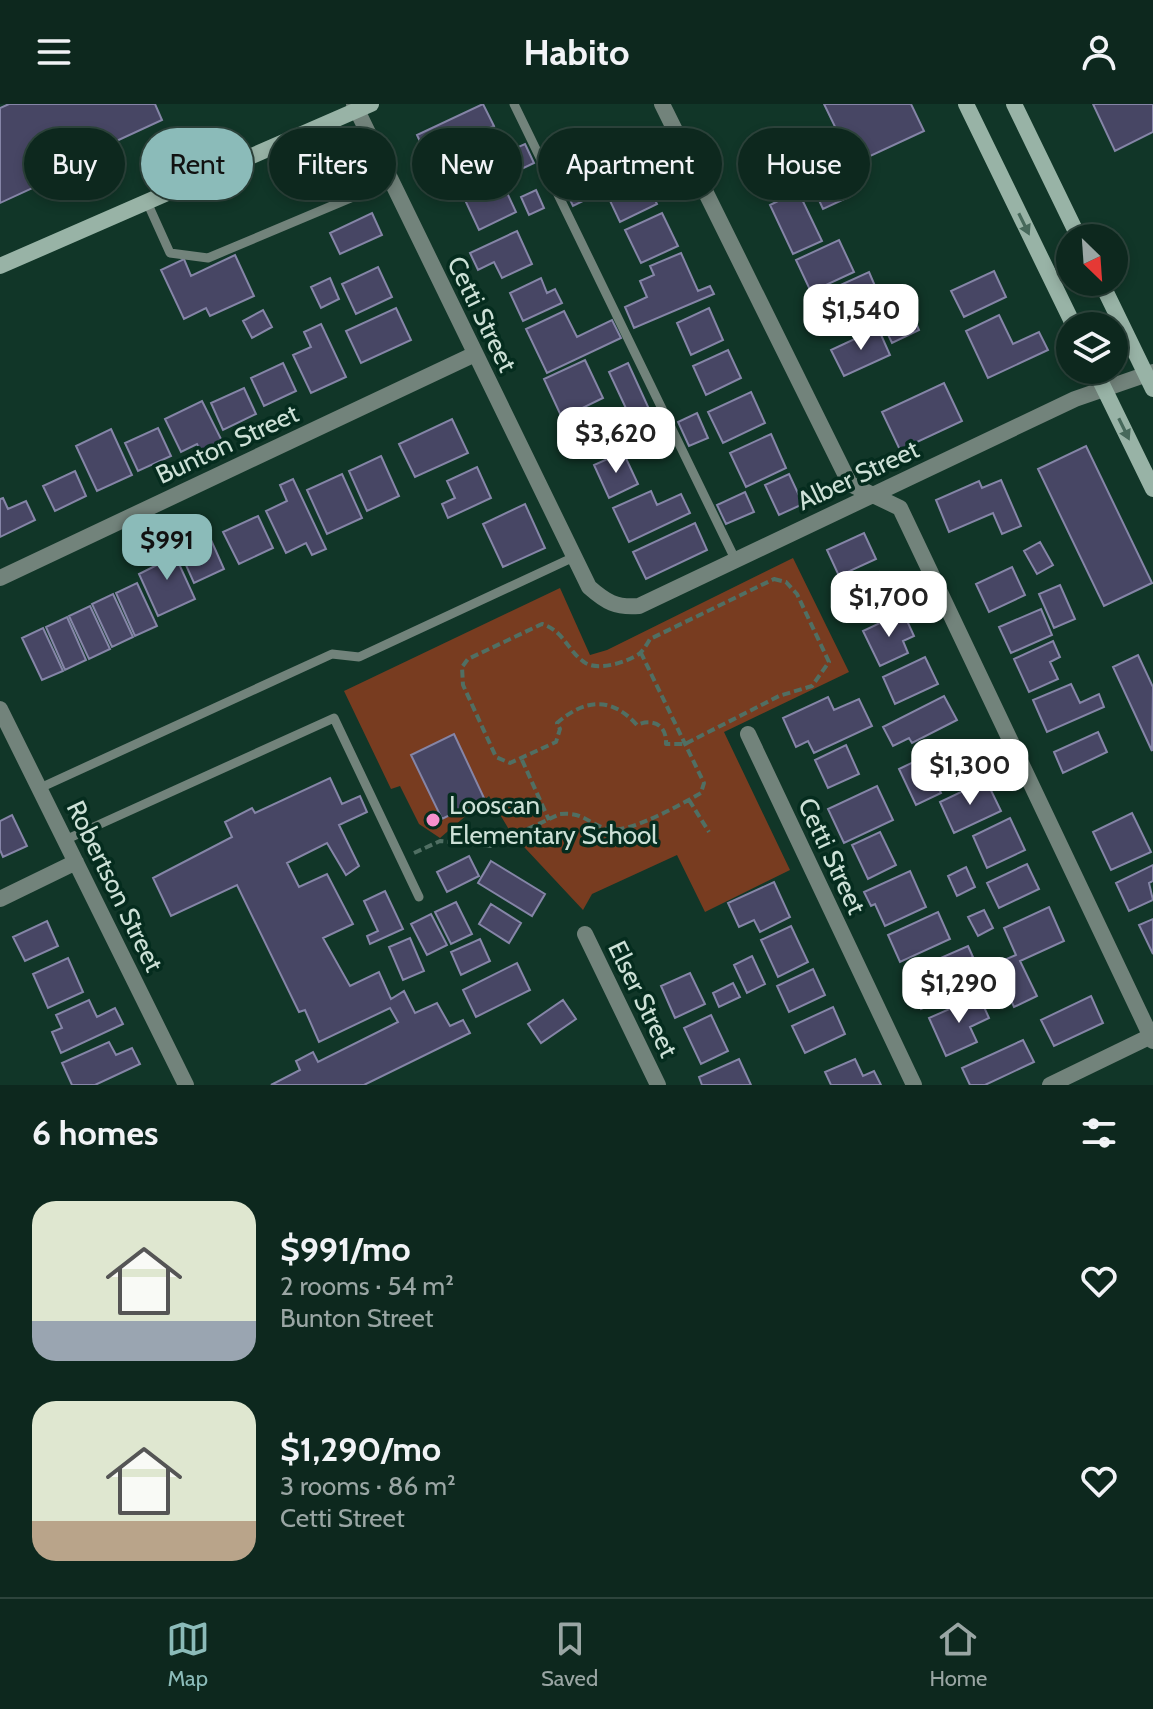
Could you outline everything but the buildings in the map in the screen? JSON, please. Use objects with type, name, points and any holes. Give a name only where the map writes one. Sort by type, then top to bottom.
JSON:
[{"type":"main road","points":[[966,104],[1067,312]]},
{"type":"main road","points":[[1014,104],[1072,224]]},
{"type":"main road","points":[[0,266],[361,106]]},
{"type":"main road","points":[[1108,296],[1151,378]]},
{"type":"main road","points":[[1102,384],[1153,489]]},
{"type":"street","points":[[662,104],[850,484],[900,508],[1152,1037],[1050,1085]]},
{"type":"street","name":"Cetti Street","points":[[361,106],[370,128]]},
{"type":"street","name":"Cetti Street","points":[[396,191],[589,587]]},
{"type":"street","name":"Bunton Street","points":[[0,578],[475,354]]},
{"type":"street","name":"Alber Street","points":[[589,587],[606,602],[620,608],[639,606],[1075,399],[1151,378]]},
{"type":"street","name":"Robertson Street","points":[[0,709],[186,1085]]},
{"type":"street","name":"Cetti Street","points":[[748,734],[914,1085]]},
{"type":"street","points":[[0,899],[76,862]]},
{"type":"street","name":"Elser Street","points":[[585,934],[658,1085]]},
{"type":"lane","points":[[514,104],[736,561]]},
{"type":"lane","points":[[147,202],[170,253],[208,258],[346,200]]},
{"type":"lane","points":[[40,788],[332,654],[359,657],[574,557]]},
{"type":"lane","points":[[65,840],[334,718],[419,897]]},
{"type":"path","points":[[774,579],[786,582],[797,594],[829,662],[812,686],[779,696],[685,744],[666,744],[665,731],[655,723],[649,721],[637,725],[626,713],[598,704],[569,712],[557,723],[560,729],[556,742],[510,763],[496,757],[461,680],[462,667],[468,659],[542,624],[558,631],[584,663],[593,666],[614,664],[641,653],[650,639],[774,579]]},
{"type":"path","points":[[400,858],[440,841],[491,846],[560,814],[585,816],[610,831],[625,830],[701,793],[704,783],[641,653]]},
{"type":"path","points":[[522,759],[549,820]]},
{"type":"path","points":[[689,800],[709,832]]},
{"type":"shaded area","points":[[793,558],[849,672],[724,732],[790,870],[705,912],[677,855],[592,894],[583,910],[511,833],[489,796],[440,838],[419,824],[400,786],[391,789],[344,691],[560,588],[590,655],[607,650]]},
{"type":"place","name":"Looscan Elementary School","points":[[433,820]]}]
